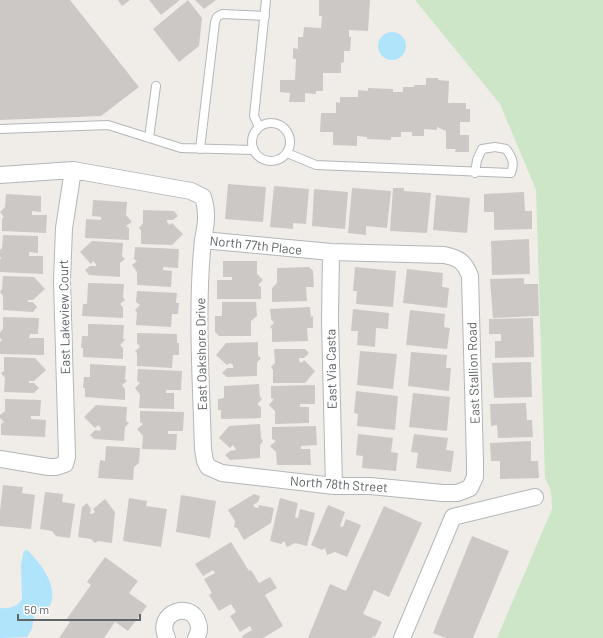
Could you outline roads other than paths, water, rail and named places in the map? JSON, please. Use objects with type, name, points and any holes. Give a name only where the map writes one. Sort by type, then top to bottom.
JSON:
[{"type":"street","name":"North 77th Place","points":[[0,175],[72,170],[178,188],[203,197],[207,216],[203,240],[331,252],[444,255],[452,256],[461,260]]},
{"type":"street","name":"East Lakeview Court","points":[[0,459],[56,467],[64,464],[67,458],[68,442],[62,281],[64,228],[72,170]]},
{"type":"street","name":"East Oakshore Drive","points":[[203,240],[200,280],[201,362],[203,449],[205,461],[208,467]]},
{"type":"street","name":"East Via Casta","points":[[331,252],[330,320],[334,486]]},
{"type":"street","name":"East Stallion Road","points":[[461,260],[467,267],[470,276],[475,462],[475,477],[470,488]]},
{"type":"street","name":"North 78th Street","points":[[208,467],[222,473],[334,486],[370,486],[444,493],[458,493],[470,488]]},
{"type":"street","points":[[402,638],[453,517],[535,497]]},
{"type":"street","points":[[163,637],[165,620],[174,612],[184,611],[190,612],[197,620],[199,631],[196,638]]},
{"type":"lane","points":[[259,127],[254,116],[266,0]]},
{"type":"lane","points":[[200,149],[215,22],[217,17],[222,14],[265,16]]},
{"type":"lane","points":[[149,138],[156,86]]},
{"type":"lane","points":[[271,123],[283,127],[288,132],[290,145],[287,153],[280,160],[268,162],[256,156],[251,144],[252,138],[259,127],[271,123]]},
{"type":"lane","points":[[0,129],[108,125],[181,148],[253,150]]},
{"type":"lane","points":[[287,153],[316,165],[475,173],[511,173],[514,165],[511,156],[506,149],[496,147],[482,149],[477,160],[475,173]]},
{"type":"water","points":[[392,32],[402,36],[406,46],[402,56],[392,60],[382,56],[378,46],[382,36]]},
{"type":"water","points":[[27,550],[43,568],[50,583],[52,599],[50,606],[36,612],[32,629],[27,637],[0,638],[0,608],[12,607],[18,604],[22,599],[21,564],[24,551]]}]
